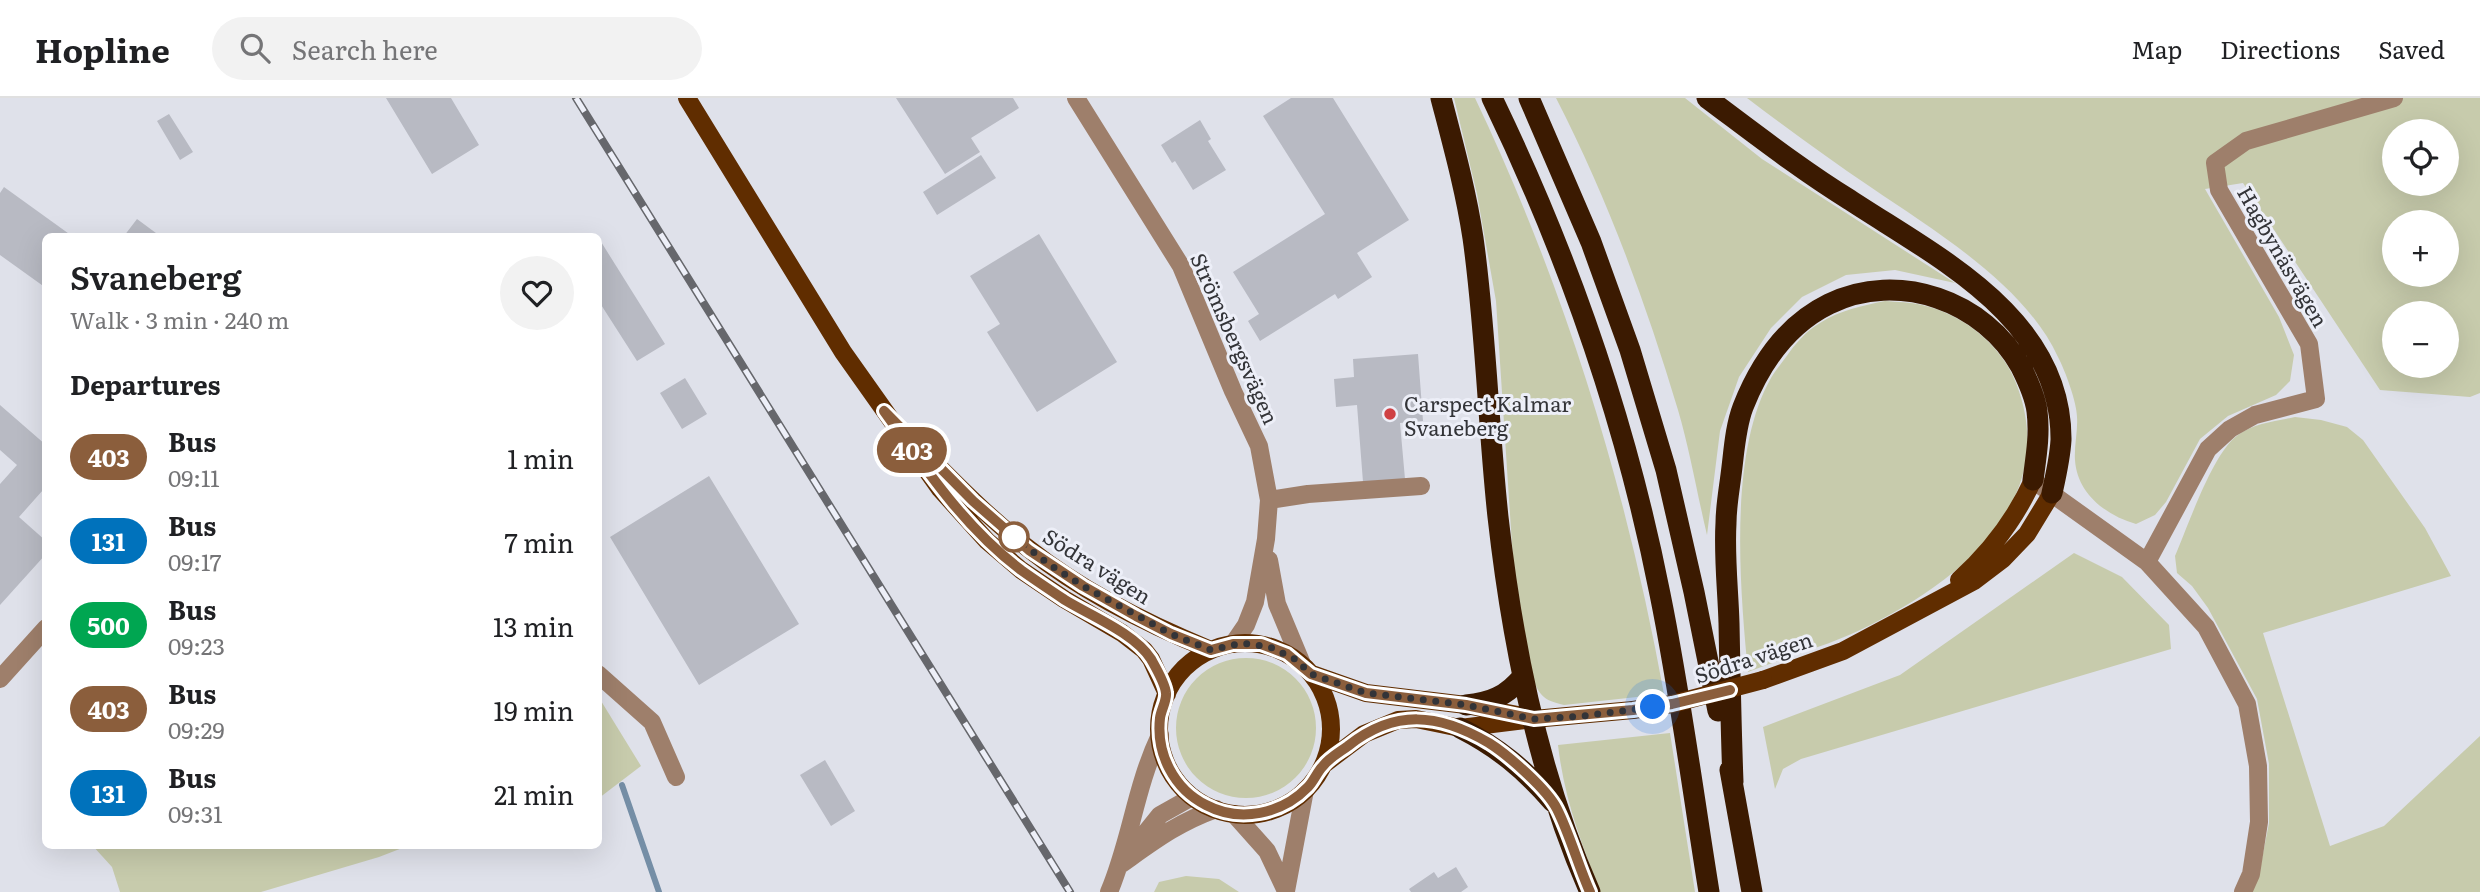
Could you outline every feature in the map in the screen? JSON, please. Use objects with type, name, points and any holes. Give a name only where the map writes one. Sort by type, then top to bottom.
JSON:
[{"type":"highway","points":[[1441,98],[1472,235],[1482,317],[1498,517],[1523,677],[1556,806],[1590,892]]},
{"type":"highway","points":[[1492,98],[1560,252],[1598,360],[1633,476],[1660,594],[1709,892]]},
{"type":"highway","points":[[1530,98],[1595,254],[1630,350],[1666,470],[1695,592],[1752,892]]},
{"type":"highway","points":[[1707,98],[1806,172],[1948,264],[1996,302],[2024,331],[2038,352],[2051,380],[2058,407],[2061,440],[2052,493]]},
{"type":"highway","points":[[1733,782],[1727,511],[1741,411],[1765,361],[1784,337],[1829,303],[1877,291],[1931,296],[1969,311],[1994,330],[2013,354],[2028,381],[2037,409],[2039,441],[2033,480]]},
{"type":"highway","points":[[1466,705],[1483,704],[1504,695],[1523,677]]},
{"type":"highway","points":[[1460,728],[1499,749],[1530,776],[1556,806]]},
{"type":"main road","name":"Södra vägen","points":[[687,98],[843,352],[940,489],[987,541],[1021,570],[1135,642],[1151,659],[1167,694]]},
{"type":"main road","name":"Södra vägen","points":[[884,411],[973,501],[1029,550],[1083,586],[1136,616],[1211,650]]},
{"type":"main road","name":"Södra vägen","points":[[1932,604],[1991,549],[2022,503],[2033,480]]},
{"type":"main road","name":"Södra vägen","points":[[1323,766],[1364,734],[1398,720],[1416,719],[1460,728],[1633,710],[1684,701],[1763,680],[1843,651],[1975,581],[2003,559],[2027,534],[2052,493]]},
{"type":"main road","points":[[1251,643],[1270,647],[1287,654],[1307,669],[1327,703],[1331,724],[1323,766],[1305,790],[1273,810],[1247,815],[1216,809],[1192,797],[1170,771],[1160,735],[1160,714],[1167,694],[1185,668],[1211,650],[1233,644],[1251,643]]},
{"type":"main road","name":"Södra vägen","points":[[1307,669],[1366,693],[1466,705],[1534,719]]},
{"type":"street","name":"Strömsbergsvägen","points":[[1076,98],[1181,266],[1259,446],[1269,500],[1266,539],[1255,602],[1246,625],[1233,644]]},
{"type":"street","name":"Hagbynäsvägen","points":[[2147,562],[2208,449],[2230,429],[2255,415],[2316,399],[2309,344],[2218,190],[2215,163],[2246,141],[2394,98]]},
{"type":"street","points":[[2033,480],[2147,562],[2206,627],[2247,704],[2259,766],[2259,822],[2251,874],[2243,892]]},
{"type":"street","points":[[1269,500],[1308,494],[1421,486]]},
{"type":"street","name":"Strömsbergsvägen","points":[[1266,539],[1271,582],[1277,604],[1307,669]]},
{"type":"street","points":[[0,679],[42,632]]},
{"type":"street","points":[[602,678],[652,722],[676,777]]},
{"type":"street","points":[[1110,892],[1120,865],[1146,764],[1160,735]]},
{"type":"street","points":[[1286,892],[1305,790]]},
{"type":"street","points":[[1120,865],[1160,815],[1192,797]]},
{"type":"street","points":[[1120,865],[1170,828],[1216,809]]},
{"type":"street","points":[[1234,814],[1267,852],[1277,868],[1286,892]]},
{"type":"green space","points":[[1454,98],[1475,98],[1508,170],[1565,316],[1589,390],[1631,540],[1664,694],[1564,705],[1543,696],[1531,676],[1513,560],[1496,301],[1477,194]]},
{"type":"green space","points":[[1556,98],[1685,98],[1762,159],[1955,283],[1895,270],[1846,275],[1802,297],[1771,328],[1739,377],[1720,431],[1707,535],[1682,425],[1653,330],[1609,212]]},
{"type":"green space","points":[[1747,98],[2480,98],[2480,393],[2470,397],[2380,390],[2243,183],[2205,189],[2279,317],[2294,355],[2290,381],[2276,395],[2228,416],[2200,439],[2166,502],[2155,515],[2136,524],[2104,508],[2081,483],[2075,460],[2077,422],[2070,387],[2061,363],[2043,331],[2024,306],[2001,283],[1950,241]]},
{"type":"green space","points":[[1885,301],[1937,309],[1965,323],[2001,356],[2016,383],[2027,426],[2025,466],[2012,502],[1991,535],[1963,564],[1930,590],[1858,631],[1748,672],[1742,602],[1740,522],[1748,444],[1757,409],[1774,373],[1810,330],[1843,312]]},
{"type":"green space","points":[[2295,417],[2347,427],[2363,440],[2425,528],[2451,576],[2263,633],[2330,846],[2384,826],[2480,736],[2480,892],[2252,892],[2258,879],[2269,823],[2269,764],[2257,699],[2208,608],[2192,586],[2177,573],[2175,556],[2202,491],[2219,457],[2229,444],[2251,428]]},
{"type":"green space","points":[[2074,553],[2122,577],[2169,625],[2171,649],[1801,759],[1783,769],[1775,789],[1763,727],[1900,675]]},
{"type":"green space","points":[[1246,658],[1273,663],[1296,678],[1311,701],[1316,728],[1311,755],[1296,778],[1273,793],[1246,798],[1219,793],[1196,778],[1181,755],[1176,728],[1181,701],[1196,678],[1219,663]]},
{"type":"green space","points":[[602,703],[641,766],[602,796]]},
{"type":"green space","points":[[1670,733],[1695,892],[1600,892],[1569,802],[1558,745]]},
{"type":"green space","points":[[96,849],[400,849],[261,892],[120,892],[112,867]]},
{"type":"green space","points":[[1186,876],[1219,879],[1239,892],[1154,892],[1159,882]]},
{"type":"building","points":[[386,98],[451,98],[479,145],[432,174]]},
{"type":"building","points":[[896,98],[1013,98],[1019,108],[971,138],[980,152],[945,174]]},
{"type":"building","points":[[1291,98],[1333,98],[1409,220],[1357,253],[1372,277],[1338,299],[1335,294],[1260,341],[1248,321],[1259,314],[1233,272],[1325,214],[1263,116]]},
{"type":"building","points":[[169,114],[193,152],[180,160],[157,121]]},
{"type":"building","points":[[1200,120],[1211,139],[1208,141],[1226,170],[1193,190],[1175,161],[1172,163],[1161,145]]},
{"type":"building","points":[[981,155],[996,178],[937,215],[923,192]]},
{"type":"building","points":[[4,187],[68,233],[42,233],[42,285],[0,255],[0,193]]},
{"type":"building","points":[[137,219],[156,233],[126,233]]},
{"type":"building","points":[[1039,234],[1117,362],[1037,412],[987,332],[1000,324],[970,276]]},
{"type":"building","points":[[602,243],[665,344],[637,361],[602,306]]},
{"type":"building","name":"Carspect Kalmar Svaneberg","points":[[1418,354],[1423,421],[1400,423],[1405,479],[1363,482],[1357,405],[1336,407],[1334,379],[1354,377],[1353,359]]},
{"type":"building","points":[[685,378],[707,414],[682,429],[660,393]]},
{"type":"building","points":[[0,405],[42,442],[42,491],[19,517],[42,537],[42,558],[0,605],[0,484],[17,465],[0,450]]},
{"type":"building","points":[[709,476],[799,624],[699,685],[610,537]]},
{"type":"building","points":[[825,760],[855,811],[831,826],[800,775]]},
{"type":"building","points":[[1456,867],[1468,887],[1461,892],[1411,892],[1409,889],[1434,872],[1438,878]]},
{"type":"waterway","points":[[622,785],[659,892]]},
{"type":"railway","points":[[576,98],[1070,892]]},
{"type":"bus line","name":"403","points":[[1590,892],[1556,806],[1530,776],[1499,749],[1460,728],[1416,719],[1383,724],[1364,734],[1323,766],[1312,783],[1296,798],[1273,810],[1247,815],[1234,814],[1207,806],[1192,797],[1170,771],[1161,748],[1160,714],[1167,694],[1144,650],[1021,570],[987,541],[940,489],[884,411],[973,501],[1029,550],[1083,586],[1136,616],[1211,650],[1233,644],[1261,644],[1287,654],[1311,674],[1340,686],[1366,693],[1466,705],[1534,719],[1633,710],[1730,690]]},
{"type":"place","name":"Carspect Kalmar Svaneberg","points":[[1390,414]]},
{"type":"route","points":[[1014,537],[1083,586],[1171,634],[1211,650],[1233,644],[1261,644],[1287,654],[1311,674],[1366,693],[1466,705],[1534,719],[1653,707]]}]
